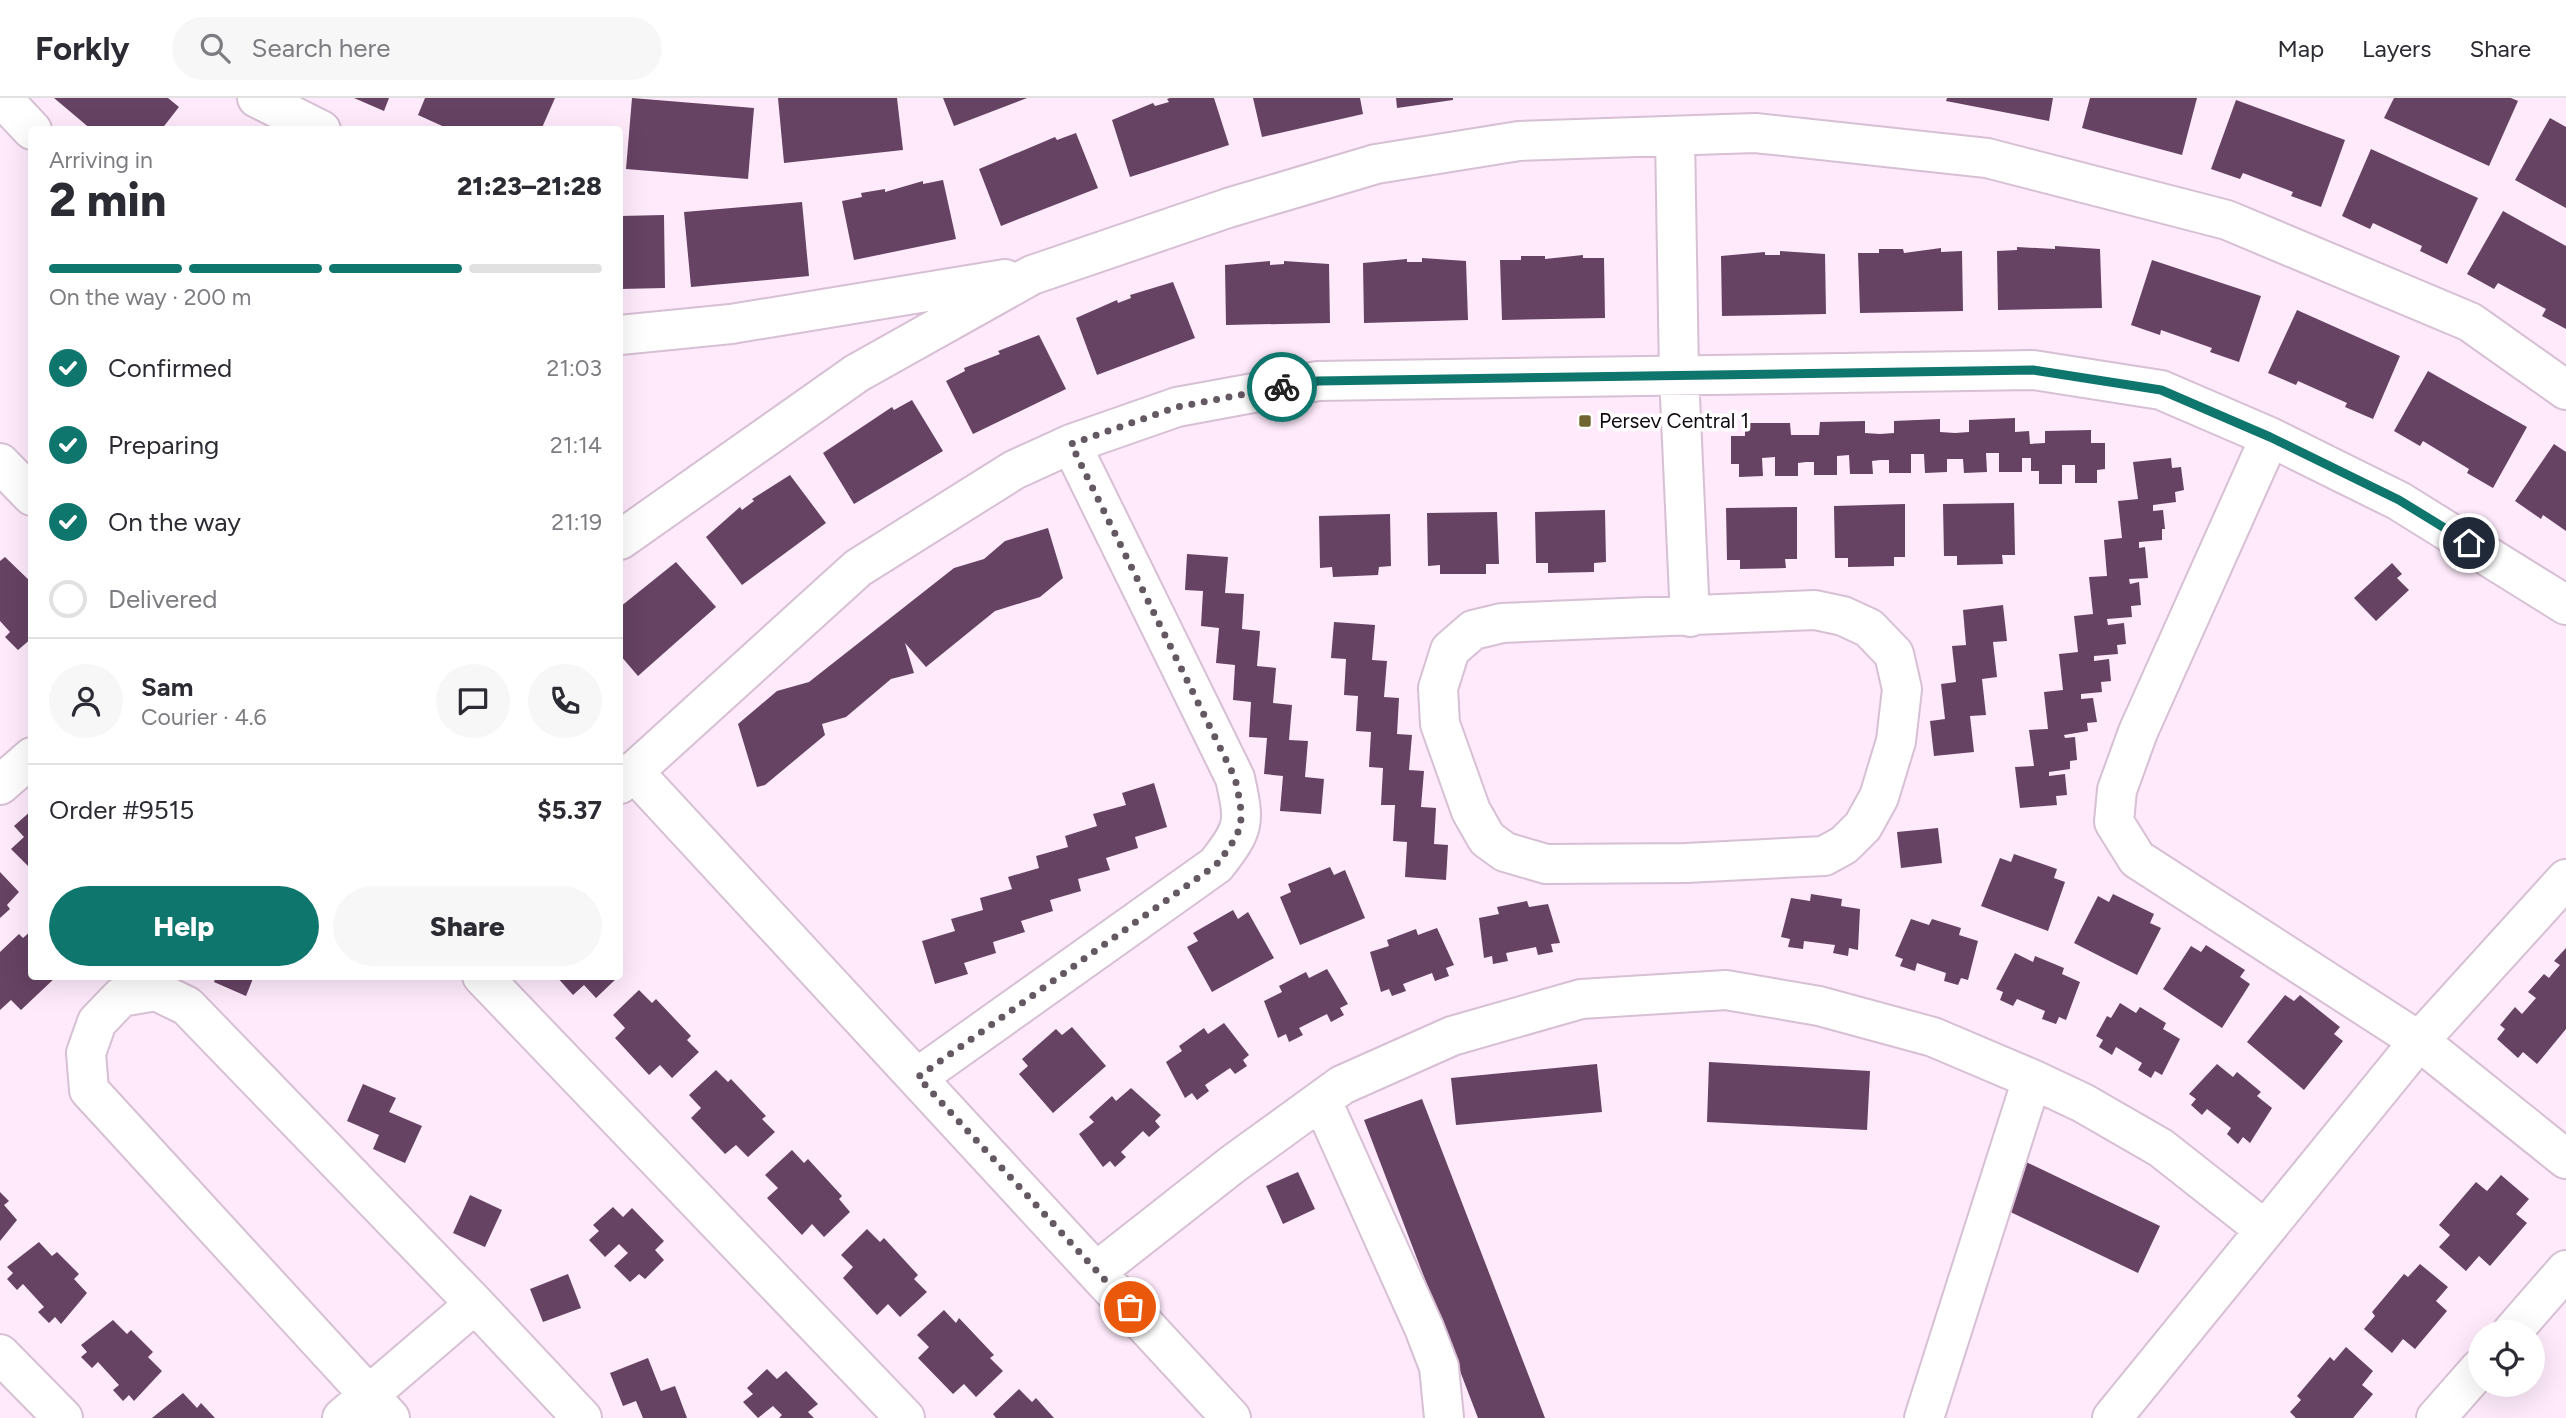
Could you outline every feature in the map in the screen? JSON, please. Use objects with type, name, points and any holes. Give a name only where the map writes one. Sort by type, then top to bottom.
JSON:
[{"type":"street","points":[[2,98],[28,126]]},
{"type":"street","points":[[257,98],[313,126]]},
{"type":"street","points":[[623,335],[731,324],[1031,275],[1227,208],[1376,164],[1518,141],[1755,133],[1987,158],[2227,220],[2470,322],[2566,390]]},
{"type":"street","points":[[1675,136],[1679,375],[1690,617]]},
{"type":"street","points":[[623,538],[857,373],[1031,275]]},
{"type":"street","points":[[1231,1418],[918,1077],[626,777],[858,568],[1014,470],[1071,444],[1177,407],[1318,381],[2033,370],[2161,390],[2270,437],[2399,500],[2566,605]]},
{"type":"street","points":[[2270,437],[2138,732],[2117,790],[2114,822],[2137,859],[2418,1041],[2566,1159]]},
{"type":"street","points":[[918,1077],[1216,865],[1238,838],[1243,814],[1235,778],[1071,444]]},
{"type":"street","points":[[0,463],[28,492]]},
{"type":"street","points":[[1815,610],[1843,616],[1870,628],[1894,654],[1902,689],[1896,741],[1879,797],[1863,826],[1844,845],[1824,856],[1686,863],[1546,864],[1505,852],[1487,839],[1471,811],[1440,724],[1438,688],[1450,650],[1473,630],[1502,623],[1690,617],[1815,610]]},
{"type":"street","points":[[0,785],[28,760]]},
{"type":"street","points":[[2112,1418],[2418,1041],[2566,879]]},
{"type":"street","points":[[486,980],[905,1418]]},
{"type":"street","points":[[1097,1270],[1233,1164],[1342,1085],[1452,1036],[1581,999],[1726,990],[1818,1006],[1933,1037],[2032,1079],[2083,1103],[2161,1148],[2265,1230]]},
{"type":"street","points":[[475,1304],[366,1410],[89,1090],[86,1053],[97,1022],[121,997],[156,991],[187,1006],[475,1304],[582,1418]]},
{"type":"street","points":[[1924,1418],[2032,1079]]},
{"type":"street","points":[[1322,1101],[1424,1328],[1439,1367],[1444,1418]]},
{"type":"street","points":[[2522,1320],[2566,1270]]},
{"type":"street","points":[[0,1354],[63,1418]]},
{"type":"street","points":[[2436,1418],[2468,1382]]},
{"type":"building","points":[[54,98],[168,98],[179,107],[164,126],[87,126]]},
{"type":"building","points":[[354,98],[389,98],[384,111]]},
{"type":"building","points":[[425,98],[555,98],[543,126],[442,126],[418,115]]},
{"type":"building","points":[[632,98],[754,108],[748,179],[626,169]]},
{"type":"building","points":[[778,98],[897,98],[903,150],[784,163]]},
{"type":"building","points":[[943,98],[1027,98],[954,126]]},
{"type":"building","points":[[1214,98],[1229,145],[1130,177],[1112,120],[1153,103],[1155,106],[1169,102],[1167,99]]},
{"type":"building","points":[[1253,98],[1360,98],[1363,114],[1262,137]]},
{"type":"building","points":[[1396,98],[1453,98],[1453,100],[1397,108]]},
{"type":"building","points":[[1947,98],[2053,98],[2049,121],[1946,101]]},
{"type":"building","points":[[2090,98],[2197,98],[2182,155],[2082,128]]},
{"type":"building","points":[[2394,98],[2511,98],[2518,101],[2489,166],[2384,118]]},
{"type":"building","points":[[2236,100],[2345,140],[2321,207],[2291,196],[2293,192],[2243,173],[2240,179],[2211,169]]},
{"type":"building","points":[[2550,118],[2566,127],[2566,208],[2515,180]]},
{"type":"building","points":[[1076,133],[1098,188],[1001,226],[979,169],[1055,137],[1057,140]]},
{"type":"building","points":[[2371,149],[2478,198],[2447,264],[2420,251],[2422,246],[2373,223],[2370,229],[2342,216]]},
{"type":"building","points":[[943,180],[956,239],[854,260],[842,201],[862,197],[861,193],[885,189],[885,192],[923,181],[923,184]]},
{"type":"building","points":[[802,202],[809,276],[691,287],[684,212]]},
{"type":"building","points":[[2503,211],[2566,246],[2566,329],[2542,316],[2546,309],[2498,283],[2494,289],[2467,274]]},
{"type":"building","points":[[664,215],[665,288],[623,289],[623,216]]},
{"type":"building","points":[[2055,246],[2100,249],[2102,308],[1998,310],[1997,251],[2017,250],[2017,247],[2055,249]]},
{"type":"building","points":[[1941,248],[1941,252],[1962,251],[1963,311],[1860,313],[1858,253],[1879,253],[1879,249],[1903,249],[1904,253]]},
{"type":"building","points":[[1780,251],[1825,254],[1826,314],[1722,316],[1721,256],[1765,252],[1765,255],[1780,255]]},
{"type":"building","points":[[1583,255],[1583,258],[1604,258],[1605,318],[1502,320],[1500,260],[1521,260],[1521,256],[1545,256],[1545,259]]},
{"type":"building","points":[[1422,258],[1466,261],[1468,320],[1364,323],[1363,263],[1407,259],[1407,262],[1422,262]]},
{"type":"building","points":[[2152,260],[2261,296],[2239,362],[2210,352],[2212,348],[2161,330],[2160,335],[2131,325]]},
{"type":"building","points":[[1270,261],[1270,265],[1284,264],[1284,261],[1329,264],[1330,323],[1226,325],[1225,265]]},
{"type":"building","points":[[1173,282],[1195,338],[1097,375],[1076,318],[1117,300],[1118,303],[1131,298],[1130,295]]},
{"type":"building","points":[[2297,310],[2400,356],[2373,419],[2345,407],[2347,403],[2298,381],[2296,385],[2268,373]]},
{"type":"building","points":[[1039,335],[1066,389],[973,434],[946,381],[965,371],[964,368],[1000,354],[998,351]]},
{"type":"building","points":[[2428,371],[2527,427],[2493,488],[2467,473],[2469,469],[2423,441],[2420,446],[2394,431]]},
{"type":"building","points":[[912,400],[943,451],[854,504],[823,453],[892,407],[894,410]]},
{"type":"building","points":[[2015,418],[2015,432],[2029,431],[2030,444],[2045,443],[2045,431],[2091,430],[2091,443],[2105,443],[2105,469],[2097,470],[2097,483],[2075,483],[2075,465],[2062,465],[2062,484],[2039,484],[2039,471],[2031,471],[2031,458],[2022,458],[2022,472],[1999,472],[1999,453],[1986,453],[1987,472],[1964,473],[1963,459],[1947,459],[1947,472],[1925,473],[1924,454],[1911,454],[1911,473],[1889,473],[1889,460],[1880,460],[1872,461],[1873,474],[1850,474],[1849,455],[1837,456],[1837,475],[1814,475],[1814,462],[1806,462],[1798,463],[1798,476],[1775,476],[1775,457],[1762,458],[1763,476],[1739,477],[1739,464],[1731,464],[1731,436],[1745,436],[1745,423],[1790,423],[1791,435],[1819,435],[1820,422],[1865,421],[1865,433],[1880,434],[1894,433],[1894,421],[1940,419],[1940,432],[1955,433],[1969,432],[1969,420]]},
{"type":"building","points":[[2554,444],[2566,452],[2566,531],[2543,515],[2541,519],[2515,501]]},
{"type":"building","points":[[2171,458],[2172,468],[2181,467],[2184,490],[2175,492],[2176,502],[2153,505],[2153,511],[2163,510],[2165,529],[2162,529],[2162,540],[2139,542],[2139,548],[2145,547],[2148,578],[2129,579],[2130,584],[2139,582],[2141,605],[2131,606],[2132,617],[2107,619],[2108,625],[2124,623],[2126,644],[2117,645],[2118,654],[2094,656],[2094,661],[2109,659],[2111,681],[2101,682],[2102,692],[2081,694],[2081,699],[2093,698],[2097,722],[2087,723],[2088,731],[2064,735],[2065,738],[2075,737],[2077,760],[2070,761],[2070,769],[2049,772],[2049,776],[2065,774],[2067,795],[2056,796],[2057,805],[2020,808],[2015,767],[2034,766],[2029,730],[2048,729],[2044,692],[2063,690],[2059,654],[2078,652],[2074,616],[2093,614],[2089,577],[2107,576],[2104,540],[2122,538],[2118,501],[2138,499],[2133,462]]},
{"type":"building","points":[[790,475],[826,523],[742,585],[706,537],[740,507],[742,510],[754,501],[752,499]]},
{"type":"building","points":[[2014,503],[2015,555],[2002,555],[2003,564],[1957,565],[1957,556],[1944,556],[1943,504]]},
{"type":"building","points":[[1905,504],[1905,557],[1894,557],[1894,566],[1848,567],[1848,558],[1835,558],[1834,506]]},
{"type":"building","points":[[1797,507],[1797,559],[1785,559],[1786,568],[1740,569],[1740,560],[1727,560],[1726,508]]},
{"type":"building","points":[[1605,510],[1606,562],[1594,563],[1594,572],[1548,573],[1548,563],[1536,563],[1535,512]]},
{"type":"building","points":[[1497,512],[1499,564],[1486,564],[1486,574],[1440,574],[1440,565],[1428,566],[1427,513]]},
{"type":"building","points":[[1390,514],[1391,566],[1379,567],[1378,575],[1333,577],[1332,567],[1320,568],[1319,516]]},
{"type":"building","points":[[1048,528],[1063,578],[1040,597],[995,611],[926,667],[905,643],[914,673],[891,679],[846,717],[822,724],[825,735],[765,785],[757,787],[738,724],[777,691],[809,682],[954,568],[984,559],[1005,541]]},
{"type":"building","points":[[1187,554],[1228,557],[1225,593],[1244,594],[1242,629],[1260,631],[1257,666],[1276,668],[1273,703],[1292,705],[1289,740],[1308,741],[1305,777],[1324,779],[1321,814],[1280,811],[1283,776],[1264,774],[1267,738],[1249,737],[1251,702],[1233,700],[1235,665],[1216,663],[1219,628],[1201,626],[1203,591],[1185,590]]},
{"type":"building","points":[[5,557],[28,579],[28,641],[18,650],[5,637],[10,632],[0,621],[0,561]]},
{"type":"building","points":[[676,562],[716,607],[638,676],[623,658],[623,605]]},
{"type":"building","points":[[2392,563],[2402,574],[2397,578],[2409,590],[2376,621],[2354,598]]},
{"type":"building","points":[[2003,605],[2007,641],[1993,642],[1997,677],[1982,679],[1986,715],[1970,716],[1974,752],[1934,756],[1930,721],[1945,719],[1941,684],[1956,682],[1952,646],[1966,645],[1963,610]]},
{"type":"building","points":[[1334,622],[1375,625],[1372,660],[1387,661],[1384,697],[1399,698],[1397,734],[1412,735],[1409,770],[1424,771],[1421,807],[1436,808],[1434,844],[1448,845],[1446,880],[1405,877],[1407,842],[1393,841],[1395,805],[1381,805],[1383,768],[1369,767],[1371,732],[1356,731],[1358,696],[1344,695],[1346,659],[1331,658]]},
{"type":"building","points":[[1154,783],[1167,827],[1135,837],[1138,848],[1106,858],[1110,870],[1078,879],[1081,891],[1050,900],[1053,911],[1021,921],[1025,932],[993,942],[996,953],[964,963],[968,974],[935,984],[922,941],[955,931],[951,919],[983,910],[980,898],[1012,889],[1008,877],[1039,868],[1036,856],[1068,847],[1065,836],[1097,826],[1093,814],[1126,805],[1122,793]]},
{"type":"building","points":[[28,814],[28,866],[11,849],[24,837],[14,826]]},
{"type":"building","points":[[1938,828],[1942,863],[1901,868],[1897,832]]},
{"type":"building","points":[[2014,854],[2057,869],[2054,878],[2065,882],[2048,931],[1981,906],[2000,858],[2011,862]]},
{"type":"building","points":[[1330,867],[1334,875],[1345,870],[1365,918],[1300,945],[1280,897],[1291,892],[1288,884]]},
{"type":"building","points":[[0,872],[19,892],[7,905],[10,909],[0,918]]},
{"type":"building","points":[[1811,894],[1842,899],[1841,906],[1860,909],[1858,950],[1849,948],[1848,956],[1833,953],[1835,945],[1804,941],[1803,949],[1788,947],[1790,939],[1781,937],[1791,898],[1810,901]]},
{"type":"building","points":[[2113,894],[2154,914],[2150,923],[2161,928],[2137,975],[2074,943],[2098,896],[2109,902]]},
{"type":"building","points":[[1527,901],[1529,907],[1548,904],[1560,943],[1551,944],[1553,952],[1538,955],[1536,947],[1506,953],[1508,961],[1493,964],[1492,956],[1484,958],[1479,918],[1499,914],[1497,907]]},
{"type":"building","points":[[1233,910],[1238,919],[1248,912],[1274,958],[1212,992],[1187,947],[1198,941],[1193,933]]},
{"type":"building","points":[[1911,919],[1929,925],[1932,919],[1961,928],[1959,935],[1978,941],[1968,980],[1961,978],[1958,985],[1944,981],[1946,973],[1917,963],[1915,971],[1900,966],[1903,959],[1895,956]]},
{"type":"building","points":[[1437,928],[1454,965],[1446,968],[1449,976],[1435,981],[1432,973],[1403,984],[1406,991],[1392,996],[1389,989],[1381,992],[1370,952],[1389,946],[1387,940],[1416,929],[1418,935]]},
{"type":"building","points":[[19,934],[23,938],[28,934],[28,980],[53,980],[21,1010],[11,1000],[0,1010],[0,952]]},
{"type":"building","points":[[2206,945],[2245,970],[2240,977],[2250,984],[2222,1028],[2163,989],[2191,946],[2201,952]]},
{"type":"building","points":[[2566,948],[2566,1029],[2537,1064],[2523,1052],[2518,1058],[2497,1039],[2505,1029],[2500,1025],[2515,1007],[2522,1014],[2536,998],[2528,992],[2544,974],[2549,978],[2560,965],[2554,961]]},
{"type":"building","points":[[2015,953],[2033,962],[2035,956],[2064,968],[2062,974],[2080,982],[2066,1020],[2059,1017],[2056,1024],[2042,1019],[2045,1011],[2017,999],[2013,1006],[2000,1000],[2003,992],[1996,989]]},
{"type":"building","points":[[1327,969],[1348,1004],[1340,1008],[1344,1015],[1331,1022],[1327,1014],[1299,1028],[1303,1035],[1289,1042],[1286,1034],[1278,1038],[1264,1001],[1282,992],[1279,986],[1306,972],[1309,978]]},
{"type":"building","points":[[215,980],[252,980],[246,996]]},
{"type":"building","points":[[560,980],[615,980],[596,998],[584,985],[573,995]]},
{"type":"building","points":[[639,990],[652,1003],[656,999],[691,1036],[687,1040],[699,1052],[672,1078],[660,1065],[649,1075],[615,1038],[625,1028],[613,1015]]},
{"type":"building","points":[[2285,995],[2294,1001],[2300,995],[2340,1027],[2334,1034],[2343,1041],[2304,1090],[2247,1042]]},
{"type":"building","points":[[2120,1003],[2136,1013],[2140,1007],[2166,1023],[2163,1029],[2180,1039],[2162,1075],[2155,1071],[2151,1078],[2138,1070],[2142,1063],[2116,1047],[2112,1055],[2099,1047],[2103,1040],[2096,1036],[2107,1016],[2111,1018]]},
{"type":"building","points":[[1224,1023],[1249,1055],[1243,1060],[1247,1066],[1235,1074],[1230,1068],[1205,1085],[1209,1091],[1197,1100],[1192,1093],[1185,1098],[1166,1062],[1182,1051],[1179,1046],[1204,1028],[1208,1034]]},
{"type":"building","points":[[1072,1027],[1106,1066],[1053,1113],[1019,1074],[1028,1066],[1022,1059],[1056,1029],[1062,1035]]},
{"type":"building","points":[[1709,1062],[1870,1071],[1867,1130],[1707,1122]]},
{"type":"building","points":[[1597,1064],[1602,1112],[1456,1125],[1451,1078]]},
{"type":"building","points":[[2217,1064],[2233,1077],[2237,1072],[2261,1092],[2257,1096],[2272,1108],[2250,1143],[2243,1137],[2238,1144],[2227,1134],[2231,1128],[2207,1109],[2202,1115],[2191,1105],[2196,1099],[2189,1094]]},
{"type":"building","points":[[716,1070],[728,1082],[731,1079],[766,1116],[762,1119],[775,1132],[748,1157],[736,1145],[725,1154],[691,1118],[701,1108],[689,1095]]},
{"type":"building","points":[[363,1084],[396,1098],[389,1112],[422,1126],[405,1163],[373,1149],[379,1135],[347,1121]]},
{"type":"building","points":[[1131,1088],[1161,1115],[1155,1121],[1160,1127],[1149,1137],[1143,1131],[1121,1152],[1126,1157],[1115,1167],[1110,1161],[1103,1167],[1079,1134],[1094,1122],[1089,1117],[1112,1096],[1116,1101]]},
{"type":"building","points":[[1422,1099],[1545,1418],[1478,1418],[1364,1120]]},
{"type":"building","points":[[792,1150],[804,1163],[808,1159],[842,1196],[839,1199],[850,1212],[824,1237],[812,1224],[802,1235],[767,1198],[778,1188],[765,1175]]},
{"type":"building","points":[[2024,1161],[2160,1226],[2138,1273],[2002,1208]]},
{"type":"building","points":[[1298,1172],[1315,1209],[1283,1224],[1266,1186]]},
{"type":"building","points":[[2501,1175],[2529,1199],[2516,1214],[2527,1223],[2490,1266],[2479,1256],[2466,1271],[2439,1247],[2450,1235],[2439,1225],[2476,1182],[2487,1191]]},
{"type":"building","points":[[0,1192],[9,1201],[4,1205],[17,1220],[0,1241]]},
{"type":"building","points":[[470,1195],[502,1210],[485,1247],[453,1233]]},
{"type":"building","points":[[613,1207],[623,1217],[632,1208],[664,1241],[655,1250],[664,1260],[645,1279],[639,1274],[630,1282],[614,1266],[628,1253],[619,1244],[605,1257],[589,1240],[599,1231],[593,1225]]},
{"type":"building","points":[[867,1229],[880,1242],[884,1238],[918,1275],[914,1279],[927,1292],[900,1317],[888,1304],[877,1315],[843,1278],[853,1267],[841,1255]]},
{"type":"building","points":[[39,1242],[52,1256],[57,1252],[79,1274],[74,1279],[87,1293],[61,1324],[55,1317],[49,1323],[38,1312],[44,1307],[23,1284],[17,1290],[7,1279],[13,1273],[7,1267]]},
{"type":"building","points":[[2420,1264],[2448,1287],[2436,1301],[2447,1311],[2415,1349],[2403,1339],[2392,1353],[2364,1329],[2375,1316],[2372,1312],[2404,1274],[2408,1277]]},
{"type":"building","points":[[568,1274],[581,1308],[543,1322],[530,1289]]},
{"type":"building","points":[[944,1310],[956,1323],[959,1318],[994,1355],[990,1358],[1003,1371],[976,1397],[964,1384],[953,1394],[918,1358],[929,1347],[917,1335]]},
{"type":"building","points":[[113,1320],[127,1334],[131,1330],[153,1352],[148,1357],[162,1371],[134,1401],[129,1395],[123,1401],[113,1390],[119,1385],[98,1362],[92,1368],[81,1357],[87,1352],[81,1345]]},
{"type":"building","points":[[2346,1347],[2373,1371],[2362,1385],[2373,1394],[2353,1418],[2296,1418],[2290,1412],[2301,1400],[2297,1396],[2330,1357],[2334,1361]]},
{"type":"building","points":[[648,1358],[661,1391],[675,1386],[687,1418],[643,1418],[636,1401],[623,1406],[610,1373]]},
{"type":"building","points":[[767,1369],[777,1379],[786,1371],[818,1404],[808,1412],[814,1418],[779,1418],[782,1415],[773,1406],[758,1418],[743,1402],[753,1394],[747,1388]]},
{"type":"building","points":[[1019,1389],[1032,1402],[1036,1398],[1054,1418],[996,1418],[993,1414]]},
{"type":"building","points":[[183,1393],[197,1408],[201,1403],[215,1418],[152,1418]]},
{"type":"way so far","points":[[1130,1307],[918,1077],[1216,865],[1238,838],[1243,814],[1235,778],[1174,648],[1071,444],[1177,407],[1282,387]]},
{"type":"place","name":"Persev Central 1","points":[[1585,421]]},
{"type":"route","points":[[1282,387],[1318,381],[2033,370],[2161,390],[2270,437],[2399,500],[2469,543]]}]
